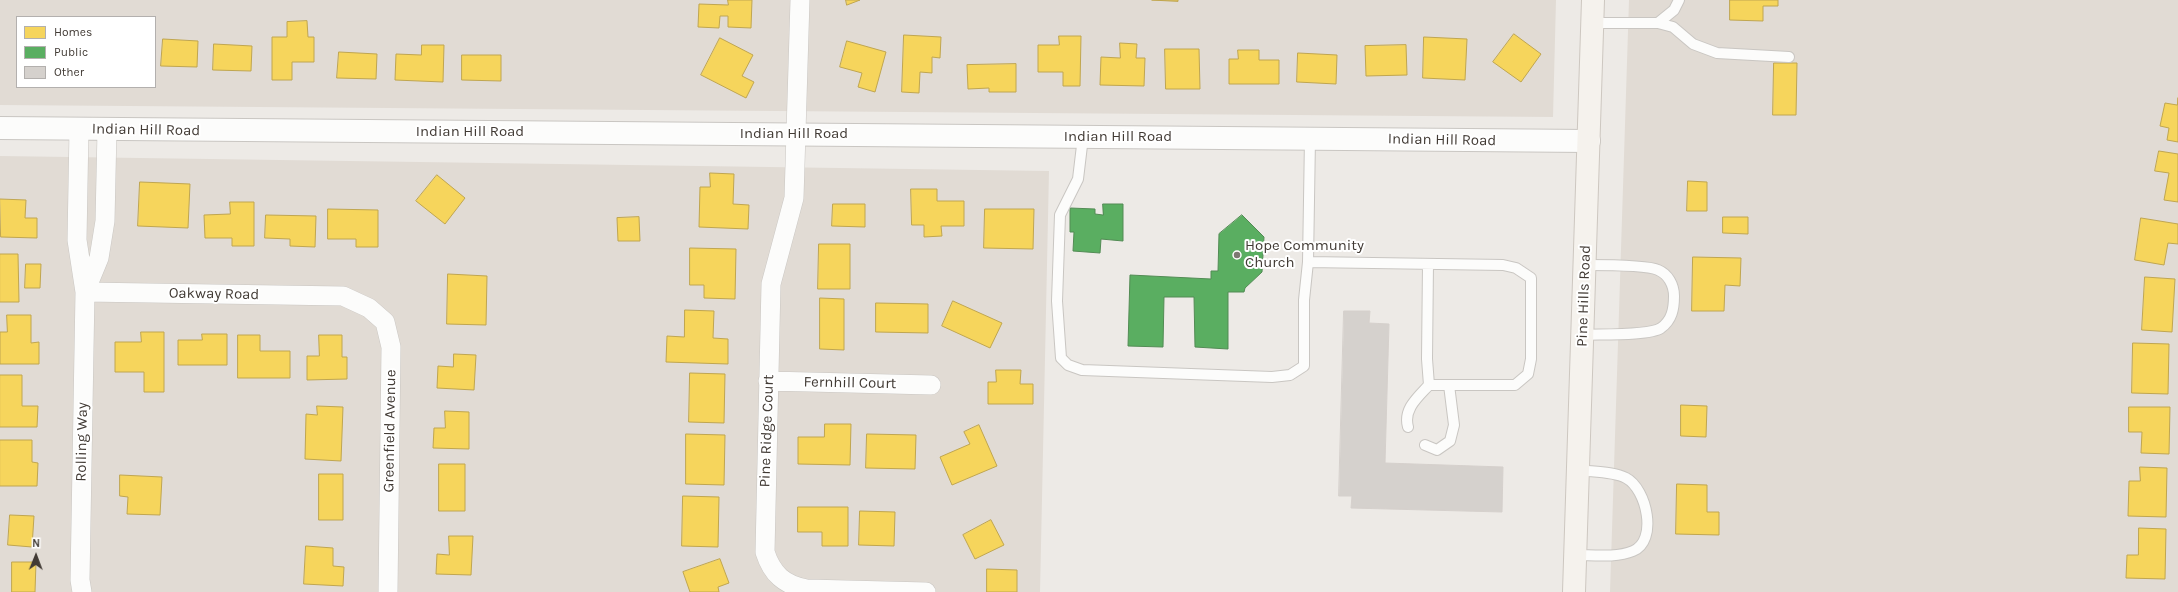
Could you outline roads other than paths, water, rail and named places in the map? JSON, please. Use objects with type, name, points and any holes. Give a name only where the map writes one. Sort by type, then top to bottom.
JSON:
[{"type":"main road","name":"Pine Hills Road","points":[[1574,592],[1593,0]]},
{"type":"street","name":"Pine Ridge Court","points":[[800,0],[794,198],[771,284],[764,541],[769,564],[784,582],[807,589],[926,592]]},
{"type":"street","name":"Indian Hill Road","points":[[0,128],[79,130],[1082,136],[1589,141]]},
{"type":"street","name":"Rolling Way","points":[[79,130],[77,240],[85,292],[80,580],[82,592]]},
{"type":"street","name":"Rolling Way","points":[[85,292],[99,258],[105,221],[107,130]]},
{"type":"street","name":"Oakway Road","points":[[85,292],[342,296]]},
{"type":"street","name":"Greenfield Avenue","points":[[342,296],[370,308],[385,322],[392,347],[388,592]]},
{"type":"street","name":"Fernhill Court","points":[[768,382],[931,386]]},
{"type":"lane","points":[[1658,23],[1674,10],[1679,0]]},
{"type":"lane","points":[[1592,23],[1658,23],[1673,27],[1693,44],[1717,53],[1789,57]]},
{"type":"lane","points":[[1082,136],[1078,179],[1060,215],[1057,301],[1061,358],[1068,365],[1082,370],[1272,376],[1290,375],[1304,366],[1304,300],[1308,262],[1310,138]]},
{"type":"lane","points":[[1308,262],[1503,265],[1516,268],[1530,278],[1531,359],[1528,374],[1515,385],[1430,385],[1412,404],[1406,420],[1408,427]]},
{"type":"lane","points":[[1428,264],[1427,359],[1430,385]]},
{"type":"lane","points":[[1582,335],[1635,333],[1659,329],[1668,321],[1674,308],[1674,290],[1666,275],[1656,269],[1585,264]]},
{"type":"lane","points":[[1425,445],[1437,450],[1450,441],[1454,425],[1449,385]]},
{"type":"lane","points":[[1575,554],[1616,554],[1634,550],[1645,539],[1647,525],[1644,497],[1637,487],[1626,478],[1578,470]]},
{"type":"place","name":"Hope Community Church","points":[[1237,255]]}]
